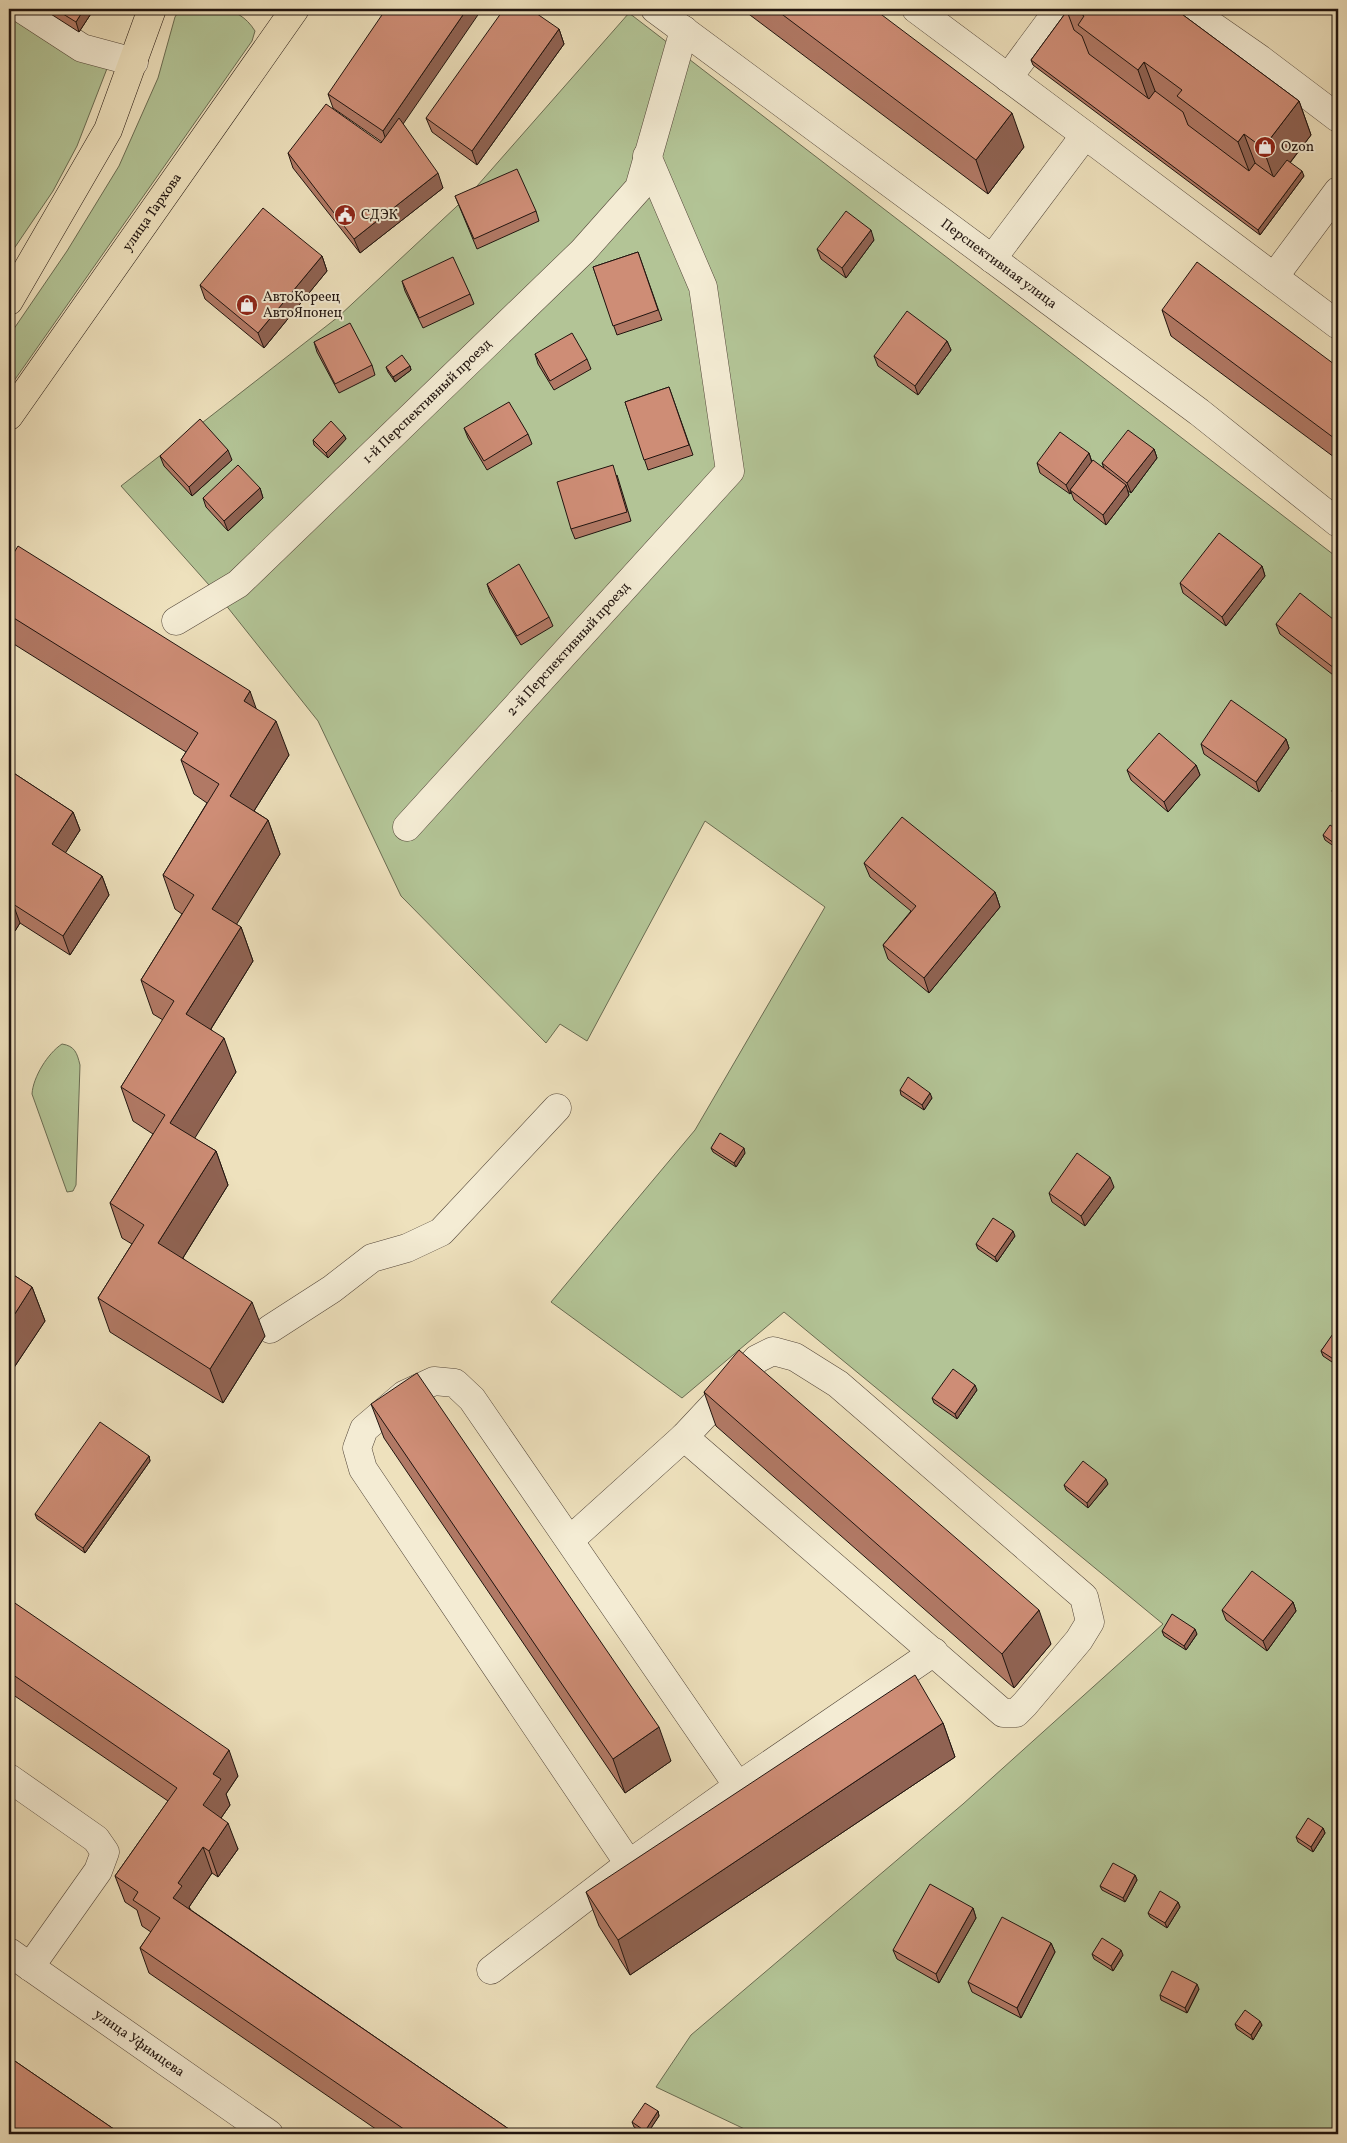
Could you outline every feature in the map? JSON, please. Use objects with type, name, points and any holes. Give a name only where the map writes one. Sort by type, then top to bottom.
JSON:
[{"type":"main road","points":[[9,301],[108,130],[152,9]]},
{"type":"main road","name":"улица Тархова","points":[[9,416],[295,9]]},
{"type":"street","points":[[22,9],[82,48],[134,62]]},
{"type":"street","name":"Перспективная улица","points":[[655,9],[1199,412],[1338,523]]},
{"type":"street","points":[[916,9],[1338,325]]},
{"type":"street","points":[[1008,78],[1059,9]]},
{"type":"street","points":[[1188,9],[1260,59],[1338,118]]},
{"type":"street","name":"1-й Перспективный проезд","points":[[176,621],[238,584],[583,251],[639,188],[684,30]]},
{"type":"street","points":[[992,259],[1085,135]]},
{"type":"street","name":"2-й Перспективный проезд","points":[[407,827],[730,471],[703,286],[647,156]]},
{"type":"street","points":[[1274,277],[1338,192]]},
{"type":"street","points":[[270,1328],[332,1289],[372,1258],[407,1248],[441,1232],[557,1108]]},
{"type":"street","points":[[570,1540],[684,1437],[757,1359],[773,1351],[795,1357],[838,1384],[1084,1597],[1090,1622],[1079,1640],[1026,1704],[1016,1713],[1003,1713],[684,1437]]},
{"type":"street","points":[[629,1864],[363,1469],[357,1448],[364,1429],[404,1395],[434,1381],[455,1383],[472,1399],[738,1786]]},
{"type":"street","points":[[491,1970],[629,1864],[738,1786],[934,1652]]},
{"type":"street","points":[[9,1778],[96,1839],[105,1852],[98,1871],[20,1959]]},
{"type":"street","name":"улица Уфимцева","points":[[20,1959],[269,2134]]},
{"type":"green space","points":[[180,9],[222,9],[240,15],[255,31],[252,41],[9,388],[9,336],[67,251],[119,166],[158,78],[175,17]]},
{"type":"green space","points":[[629,13],[1338,558],[1338,2134],[755,2134],[656,2087],[691,2035],[963,1804],[1163,1624],[784,1312],[682,1398],[551,1302],[695,1130],[825,907],[705,821],[587,1041],[560,1024],[546,1043],[401,896],[318,721],[217,594],[121,486],[338,317],[470,194]]},
{"type":"green space","points":[[9,14],[74,57],[108,66],[77,146],[53,191],[9,256]]},
{"type":"green space","points":[[62,1044],[73,1048],[80,1065],[76,1185],[73,1191],[67,1192],[32,1094],[35,1080],[42,1066]]},
{"type":"building","points":[[55,9],[84,9],[76,22]]},
{"type":"building","points":[[386,9],[467,9],[383,131],[328,94]]},
{"type":"building","points":[[504,9],[530,9],[559,29],[472,151],[426,118]]},
{"type":"building","points":[[775,9],[874,9],[1012,113],[976,160]]},
{"type":"building","points":[[1074,9],[1175,9],[1299,101],[1263,148],[1244,134],[1238,142],[1177,96],[1182,90],[1144,62],[1138,70],[1078,25],[1084,16]]},
{"type":"building","points":[[1067,11],[1074,30],[1082,36],[1089,54],[1149,99],[1155,91],[1183,112],[1188,125],[1249,171],[1255,163],[1274,177],[1287,160],[1302,171],[1258,230],[1031,60]]},
{"type":"building","points":[[326,104],[381,143],[399,118],[438,173],[354,239],[288,153]]},
{"type":"building","points":[[517,169],[536,211],[474,239],[455,196]]},
{"type":"building","points":[[263,208],[322,256],[258,333],[200,285]]},
{"type":"building","points":[[846,211],[871,230],[842,268],[817,249]]},
{"type":"building","points":[[638,252],[658,310],[613,326],[593,267]]},
{"type":"building","points":[[453,257],[470,294],[419,318],[402,281]]},
{"type":"building","points":[[1197,262],[1338,367],[1338,441],[1162,310]]},
{"type":"building","points":[[907,311],[947,341],[915,386],[874,356]]},
{"type":"building","points":[[350,323],[372,365],[335,384],[314,342]]},
{"type":"building","points":[[572,333],[587,359],[550,381],[535,354]]},
{"type":"building","points":[[402,355],[410,366],[393,377],[386,367]]},
{"type":"building","points":[[669,387],[689,445],[644,460],[625,402]]},
{"type":"building","points":[[509,402],[528,434],[484,461],[464,428]]},
{"type":"building","points":[[200,419],[228,450],[189,487],[160,456]]},
{"type":"building","points":[[331,421],[344,435],[326,453],[313,440]]},
{"type":"building","points":[[1128,430],[1154,449],[1127,483],[1102,463]]},
{"type":"building","points":[[1060,432],[1089,453],[1066,485],[1037,463]]},
{"type":"building","points":[[1093,460],[1126,485],[1103,515],[1070,490]]},
{"type":"building","points":[[238,465],[260,488],[224,521],[203,498]]},
{"type":"building","points":[[613,465],[627,512],[571,529],[557,482]]},
{"type":"building","points":[[1219,533],[1262,566],[1222,617],[1180,583]]},
{"type":"building","points":[[18,546],[250,691],[244,701],[276,721],[230,796],[268,820],[212,909],[241,927],[186,1014],[224,1038],[170,1123],[216,1151],[158,1243],[252,1302],[210,1369],[98,1298],[144,1225],[110,1203],[165,1115],[121,1087],[174,1001],[141,980],[194,895],[163,875],[219,784],[181,760],[198,733],[9,615],[9,561]]},
{"type":"building","points":[[519,564],[549,617],[517,636],[487,584]]},
{"type":"building","points":[[1300,593],[1338,623],[1338,663],[1334,668],[1276,624]]},
{"type":"building","points":[[1231,700],[1286,739],[1256,782],[1201,744]]},
{"type":"building","points":[[1159,733],[1196,765],[1164,802],[1127,770]]},
{"type":"building","points":[[9,770],[73,812],[52,844],[102,876],[63,936],[13,904],[9,911]]},
{"type":"building","points":[[1338,782],[1338,795],[1332,791]]},
{"type":"building","points":[[902,817],[995,892],[924,978],[883,945],[916,906],[864,863]]},
{"type":"building","points":[[1330,825],[1338,830],[1338,846],[1323,835]]},
{"type":"building","points":[[908,1077],[930,1093],[922,1105],[900,1090]]},
{"type":"building","points":[[720,1133],[744,1148],[734,1163],[711,1148]]},
{"type":"building","points":[[1077,1153],[1110,1177],[1081,1216],[1049,1193]]},
{"type":"building","points":[[993,1218],[1013,1231],[995,1257],[976,1244]]},
{"type":"building","points":[[9,1272],[32,1287],[9,1323]]},
{"type":"building","points":[[1338,1329],[1338,1362],[1321,1351]]},
{"type":"building","points":[[739,1350],[1039,1610],[1002,1654],[704,1392]]},
{"type":"building","points":[[953,1369],[975,1385],[955,1414],[932,1398]]},
{"type":"building","points":[[417,1373],[659,1727],[613,1759],[371,1404]]},
{"type":"building","points":[[100,1422],[149,1456],[83,1548],[35,1514]]},
{"type":"building","points":[[1083,1461],[1106,1479],[1087,1503],[1064,1485]]},
{"type":"building","points":[[1252,1571],[1293,1602],[1263,1641],[1222,1610]]},
{"type":"building","points":[[9,1599],[229,1750],[213,1774],[221,1779],[203,1805],[228,1823],[209,1851],[203,1847],[178,1883],[182,1886],[173,1898],[516,2134],[411,2134],[140,1948],[160,1918],[133,1900],[138,1892],[115,1876],[177,1788],[9,1672]]},
{"type":"building","points":[[1172,1614],[1195,1629],[1184,1646],[1162,1631]]},
{"type":"building","points":[[915,1675],[943,1723],[618,1940],[586,1892]]},
{"type":"building","points":[[1308,1818],[1323,1828],[1311,1847],[1296,1837]]},
{"type":"building","points":[[1113,1863],[1135,1875],[1123,1898],[1100,1886]]},
{"type":"building","points":[[930,1884],[973,1908],[936,1974],[893,1950]]},
{"type":"building","points":[[1160,1891],[1178,1902],[1165,1923],[1148,1913]]},
{"type":"building","points":[[1002,1917],[1051,1943],[1017,2008],[968,1982]]},
{"type":"building","points":[[1102,1938],[1121,1950],[1111,1966],[1092,1954]]},
{"type":"building","points":[[1172,1971],[1197,1984],[1185,2008],[1160,1995]]},
{"type":"building","points":[[1245,2010],[1260,2021],[1251,2035],[1235,2024]]},
{"type":"building","points":[[9,2057],[121,2134],[23,2134],[9,2124]]},
{"type":"building","points":[[645,2103],[658,2111],[645,2131],[632,2122]]},
{"type":"place","name":"Ozon","points":[[1265,147]]},
{"type":"place","name":"СДЭК","points":[[345,215]]},
{"type":"place","name":"АвтоКореец АвтоЯпонец","points":[[247,305]]}]
